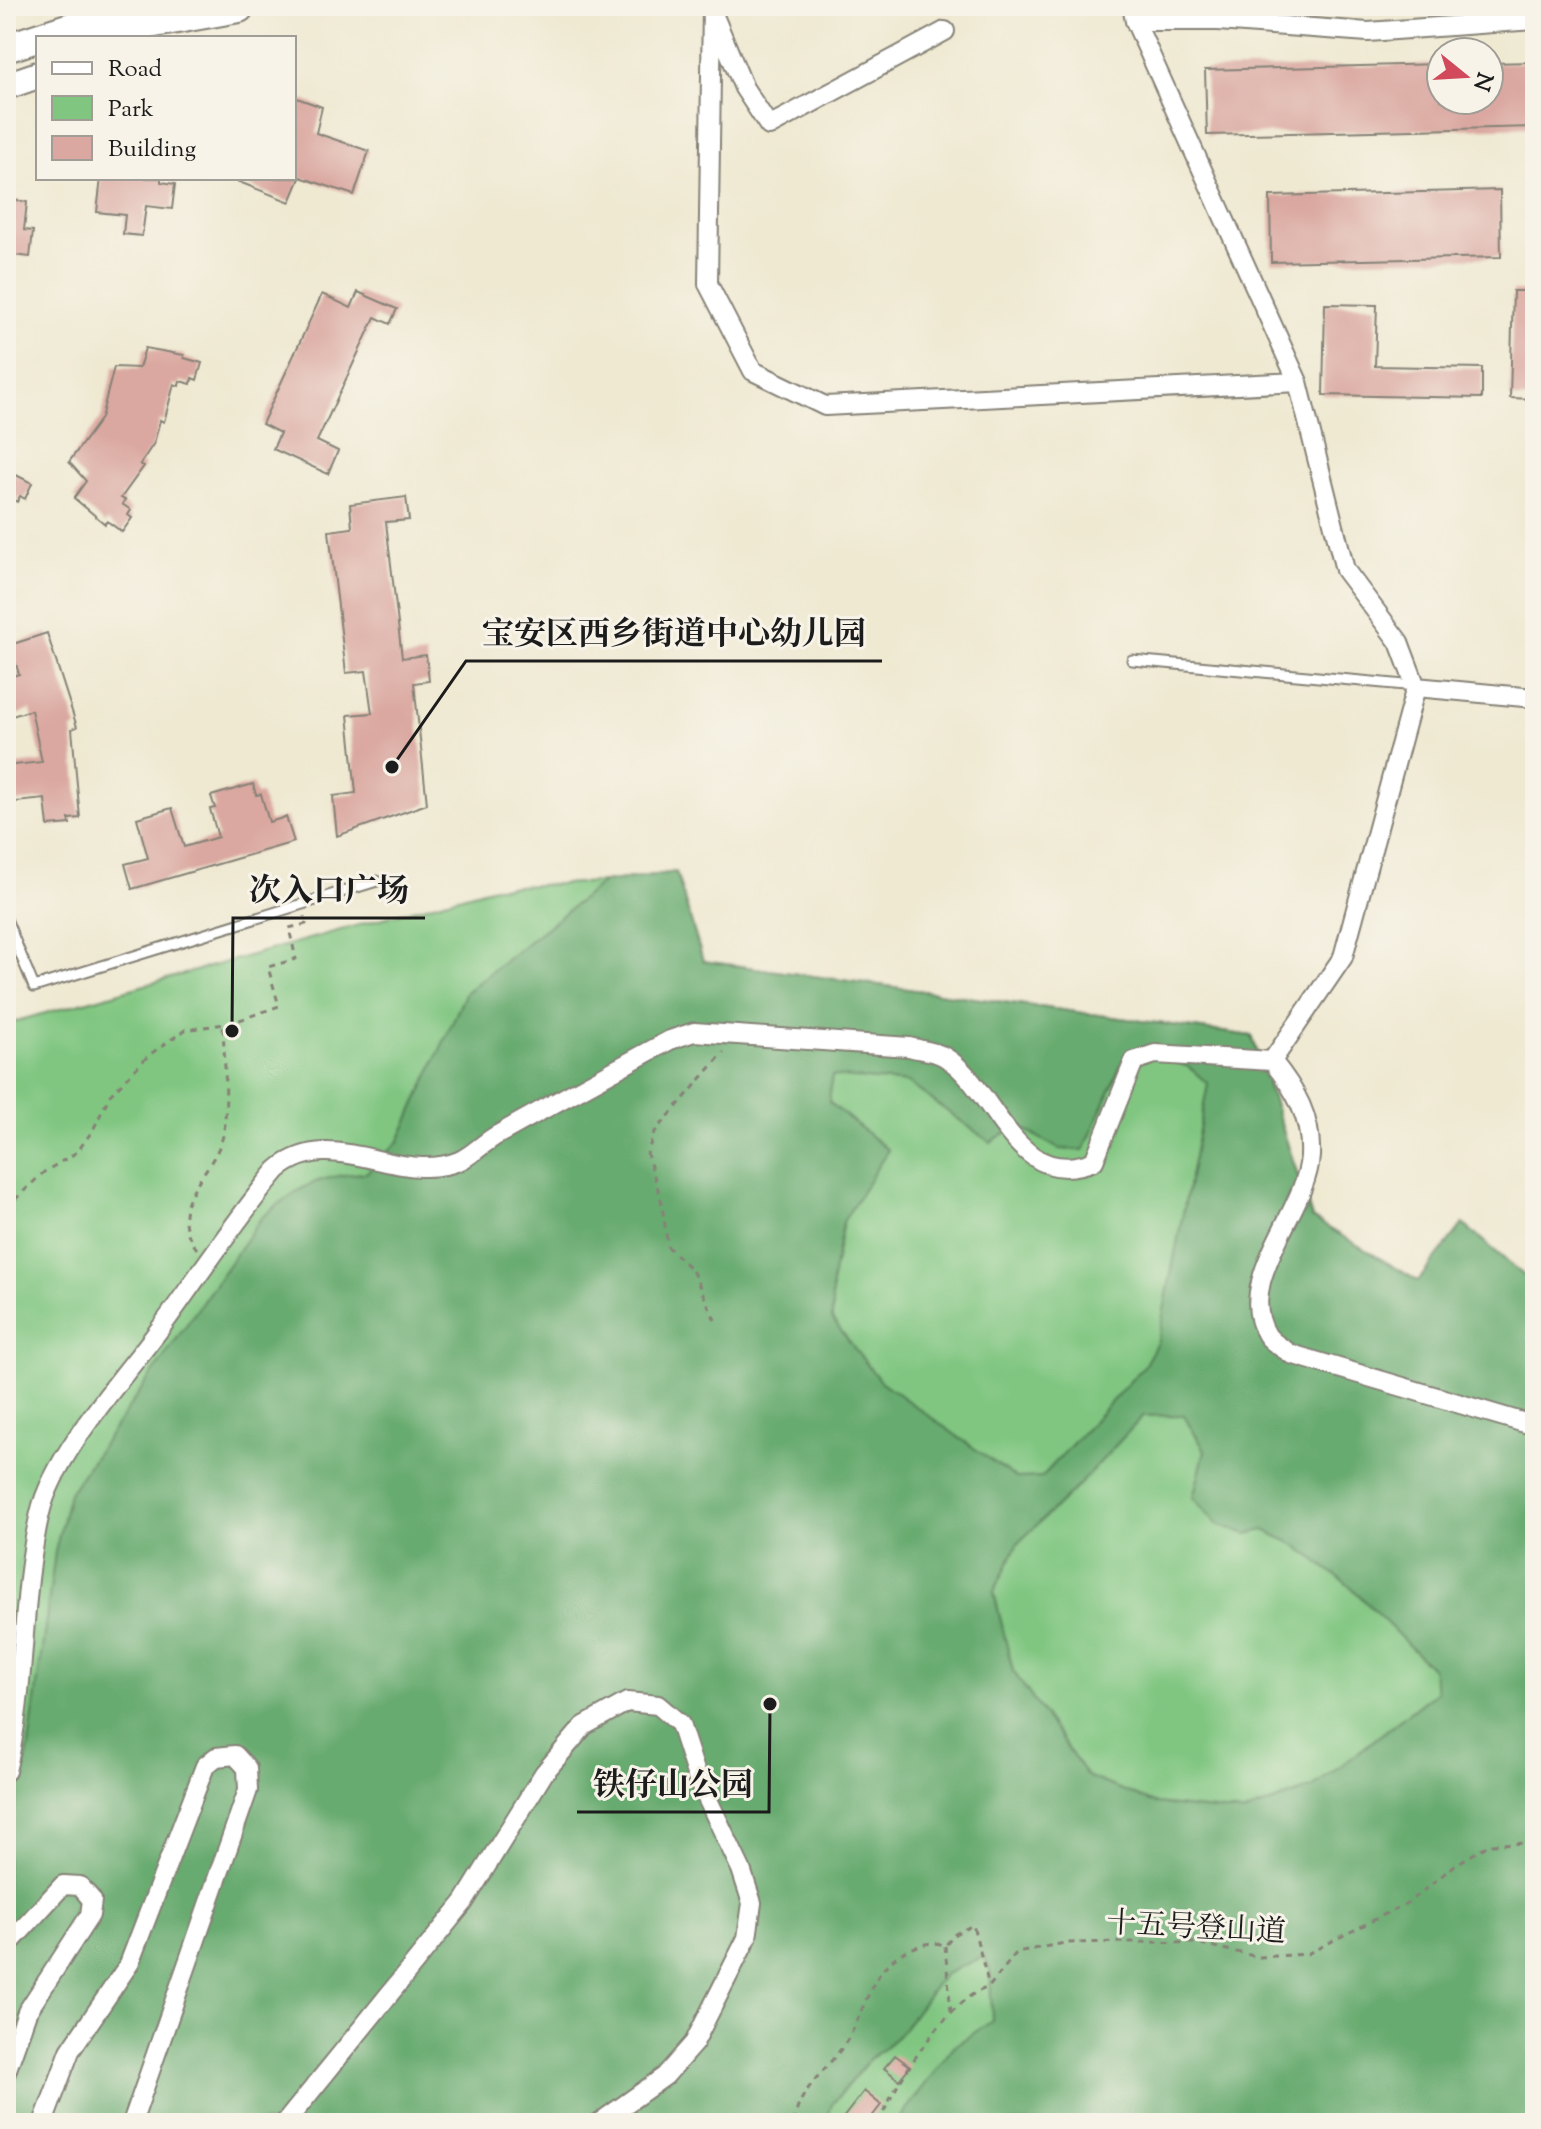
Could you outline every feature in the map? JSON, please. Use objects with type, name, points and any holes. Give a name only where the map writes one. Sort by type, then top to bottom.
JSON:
[{"type":"main road","points":[[43,36],[135,6]]},
{"type":"main road","points":[[81,36],[243,7]]},
{"type":"main road","points":[[156,36],[243,7]]},
{"type":"main road","points":[[6,48],[36,38]]},
{"type":"main road","points":[[6,48],[36,44]]},
{"type":"main road","points":[[6,86],[36,76]]},
{"type":"street","points":[[710,6],[744,88],[769,126],[945,31]]},
{"type":"street","points":[[710,6],[708,284],[753,371],[825,406],[1298,382]]},
{"type":"street","points":[[1272,1061],[1343,957],[1416,687],[1399,642],[1345,570],[1298,382],[1134,14],[1368,32],[1535,20]]},
{"type":"street","points":[[1416,687],[1535,698]]},
{"type":"street","points":[[6,1771],[29,1572],[45,1499],[79,1438],[277,1170],[297,1156],[321,1150],[417,1167],[459,1161],[490,1138],[670,1040],[694,1032],[909,1047],[944,1055],[973,1082],[1006,1133],[1039,1159],[1075,1168],[1094,1161],[1134,1061],[1155,1054],[1272,1061],[1293,1086],[1307,1119],[1310,1158],[1259,1287],[1258,1316],[1268,1338],[1291,1354],[1535,1426]]},
{"type":"street","points":[[285,2123],[464,1902],[544,1773],[584,1726],[627,1702],[658,1705],[680,1724],[697,1777],[741,1869],[752,1903],[747,1938],[694,2043],[665,2076],[599,2123]]},
{"type":"street","points":[[43,2123],[70,2051],[129,1964],[205,1766],[216,1757],[235,1755],[247,1768],[248,1790],[132,2123]]},
{"type":"street","points":[[6,1947],[63,1885],[80,1886],[92,1900],[90,1915],[27,2012],[6,2072]]},
{"type":"lane","points":[[1132,660],[1416,687]]},
{"type":"lane","points":[[6,919],[34,987],[377,881]]},
{"type":"path","points":[[6,1208],[44,1172],[77,1152],[93,1130],[110,1095],[149,1055],[185,1030],[223,1025],[279,1006],[268,967],[296,959],[289,928],[306,924],[302,904]]},
{"type":"path","points":[[208,1263],[193,1244],[186,1209],[190,1192],[223,1135],[223,1025]]},
{"type":"path","points":[[715,1320],[692,1270],[668,1247],[661,1199],[647,1154],[654,1133],[696,1088],[733,1035]]},
{"type":"path","name":"十五号登山道","points":[[989,1986],[1017,1952],[1065,1943],[1195,1943],[1259,1957],[1307,1954],[1409,1902],[1455,1865],[1490,1844],[1535,1843]]},
{"type":"path","points":[[879,2123],[889,2095],[951,2014],[976,1990],[989,1986],[973,1925],[955,1934],[945,1946],[951,2014]]},
{"type":"path","points":[[794,2123],[795,2109],[807,2089],[849,2037],[868,1991],[890,1959],[925,1943],[945,1946]]},
{"type":"green space","points":[[676,872],[703,961],[1252,1036],[1312,1218],[1418,1281],[1463,1224],[1535,1285],[1535,2123],[6,2123],[6,1024],[494,887],[603,882]]},
{"type":"green space","points":[[676,872],[703,961],[1252,1036],[1312,1218],[1418,1281],[1463,1224],[1535,1285],[1535,2123],[896,2123],[954,2046],[992,2021],[990,1971],[984,1956],[943,1975],[898,2036],[867,2062],[832,2104],[826,2123],[6,2123],[6,1823],[12,1816],[28,1753],[55,1552],[69,1493],[261,1218],[309,1185],[334,1177],[366,1173],[399,1141],[466,992],[603,882]],"holes":[[[1138,1048],[1189,1067],[1208,1084],[1158,1341],[1144,1366],[1042,1477],[1016,1478],[880,1381],[832,1319],[832,1280],[843,1222],[888,1150],[829,1102],[832,1076],[908,1083],[990,1142],[1018,1126],[1059,1149],[1084,1150],[1125,1056]],[[1183,1415],[1205,1450],[1193,1498],[1217,1524],[1247,1534],[1264,1530],[1296,1545],[1351,1587],[1432,1669],[1437,1691],[1312,1788],[1243,1813],[1157,1804],[1087,1776],[1013,1671],[994,1592],[1018,1543],[1079,1485],[1143,1416]]]},
{"type":"building","points":[[1535,62],[1535,127],[1207,135],[1205,70],[1425,64],[1425,116],[1505,116],[1505,63]]},
{"type":"building","points":[[296,98],[322,107],[316,133],[369,151],[354,195],[296,176]]},
{"type":"building","points":[[300,178],[290,202],[234,180]]},
{"type":"building","points":[[101,180],[161,180],[175,184],[172,209],[146,206],[142,236],[123,234],[125,215],[97,212]]},
{"type":"building","points":[[1500,190],[1501,257],[1271,262],[1270,196]]},
{"type":"building","points":[[6,199],[27,202],[24,230],[33,231],[30,257],[14,255],[14,248],[6,247]]},
{"type":"building","points":[[1513,291],[1535,291],[1535,399],[1510,398]]},
{"type":"building","points":[[358,292],[397,309],[390,324],[375,317],[317,441],[338,451],[328,474],[273,449],[280,433],[262,424],[322,294],[351,308]]},
{"type":"building","points":[[1325,304],[1377,305],[1375,366],[1482,368],[1482,398],[1323,395]]},
{"type":"building","points":[[145,348],[184,355],[184,358],[202,363],[197,380],[192,378],[191,384],[180,381],[179,386],[174,384],[164,422],[160,420],[154,443],[140,464],[144,466],[121,498],[125,500],[122,504],[131,510],[128,515],[132,518],[122,532],[107,521],[105,524],[74,498],[86,481],[69,462],[101,418],[114,367],[139,368]]},
{"type":"building","points":[[6,470],[32,483],[25,499],[20,496],[17,502],[6,496]]},
{"type":"building","points":[[406,497],[409,520],[386,522],[402,658],[426,655],[429,681],[414,683],[427,804],[337,836],[333,796],[356,793],[348,715],[372,713],[366,671],[346,673],[329,531],[352,528],[350,504]]},
{"type":"building","points":[[47,633],[77,727],[72,729],[80,818],[69,819],[70,824],[48,826],[45,799],[6,803],[6,766],[42,762],[31,710],[6,718],[6,678],[19,674],[10,645]]},
{"type":"building","points":[[253,784],[256,795],[261,794],[269,822],[286,817],[294,842],[132,889],[125,864],[148,858],[137,818],[172,808],[184,847],[218,837],[210,809],[215,808],[211,796]]},
{"type":"building","points":[[895,2055],[910,2066],[899,2080],[884,2068]]},
{"type":"building","points":[[864,2091],[881,2105],[867,2123],[839,2123]]},
{"type":"place","name":"宝安区西乡街道中心幼儿园","points":[[392,767]]},
{"type":"place","name":"次入口广场","points":[[232,1031]]},
{"type":"place","name":"铁仔山公园","points":[[770,1704]]}]
